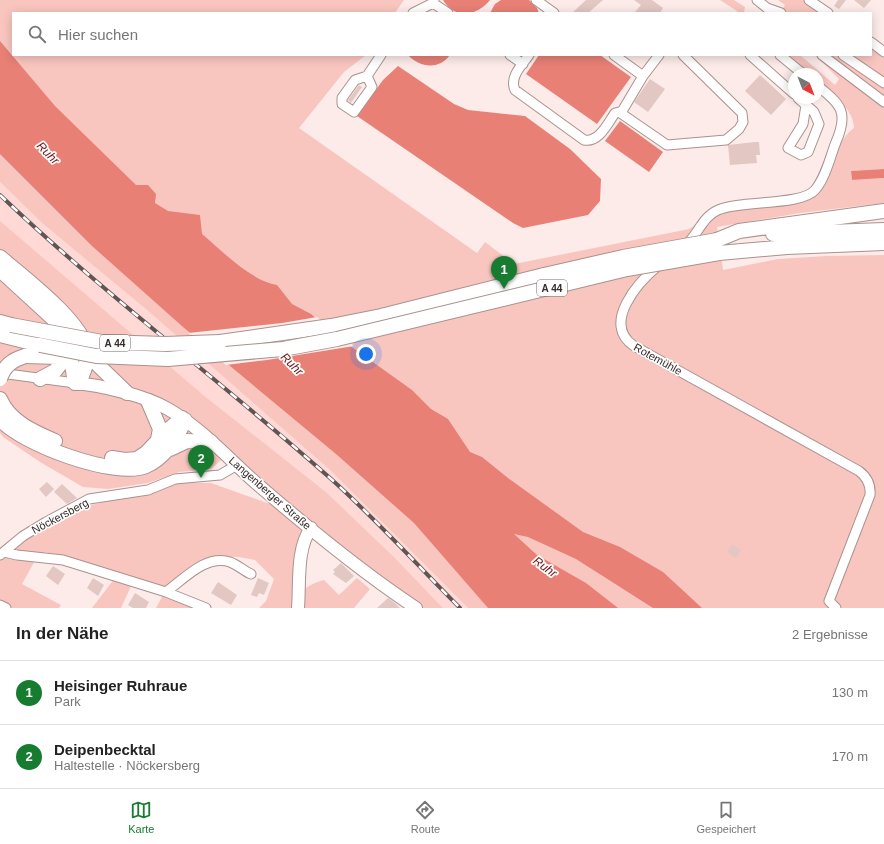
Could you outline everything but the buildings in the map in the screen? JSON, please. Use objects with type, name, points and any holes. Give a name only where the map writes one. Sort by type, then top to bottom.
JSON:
[{"type":"highway","points":[[718,247],[739,231],[884,211]]},
{"type":"highway","name":"A 44","points":[[0,336],[40,345],[92,353],[168,359],[283,349],[337,339],[718,247],[784,233],[884,230]]},
{"type":"highway","name":"A 44","points":[[6,324],[95,340],[130,344],[228,341],[374,318],[623,256],[718,247],[786,247],[884,243]]},
{"type":"highway","points":[[0,257],[72,322],[99,366],[127,393]]},
{"type":"highway","points":[[0,270],[59,324],[70,352],[77,383]]},
{"type":"highway","points":[[40,379],[55,371],[70,352]]},
{"type":"highway","points":[[0,379],[4,369],[15,359],[25,356],[59,357],[92,353]]},
{"type":"highway","points":[[77,383],[92,353]]},
{"type":"highway","points":[[0,399],[9,415],[26,427],[55,441],[106,457],[125,460],[137,459],[146,453],[158,439],[183,420]]},
{"type":"highway","points":[[148,401],[160,429],[158,439]]},
{"type":"highway","points":[[0,419],[10,429],[38,444],[75,458],[119,468],[132,469],[146,466],[166,451],[187,441],[211,442]]},
{"type":"highway","points":[[166,451],[178,437],[183,420]]},
{"type":"main road","name":"Langenberger Straße","points":[[77,383],[127,393],[168,409],[211,442],[311,528],[410,606]]},
{"type":"main road","points":[[298,608],[302,548],[305,536],[311,528]]},
{"type":"street","points":[[536,0],[553,12]]},
{"type":"street","points":[[809,0],[827,12]]},
{"type":"street","points":[[415,12],[434,1],[447,12]]},
{"type":"street","points":[[764,8],[778,12]]},
{"type":"street","points":[[872,43],[884,52]]},
{"type":"street","points":[[366,76],[380,56]]},
{"type":"street","points":[[511,56],[523,64]]},
{"type":"street","points":[[528,56],[513,80],[513,86],[517,92],[584,140],[590,141],[596,138],[615,113],[621,113],[667,145],[726,140],[733,136],[743,122],[742,113],[684,56]]},
{"type":"street","points":[[615,56],[642,76]]},
{"type":"street","points":[[621,113],[642,76],[658,56]]},
{"type":"street","points":[[751,56],[788,89]]},
{"type":"street","points":[[781,56],[796,68]]},
{"type":"street","points":[[823,56],[884,102]]},
{"type":"street","points":[[844,56],[884,83]]},
{"type":"street","points":[[870,74],[884,77]]},
{"type":"street","name":"Rotemühle","points":[[824,91],[838,104],[843,120],[842,128],[814,191],[800,198],[725,207],[714,211],[706,218],[688,243],[655,268],[640,284],[624,308],[620,326],[623,336],[634,346],[865,477],[870,487],[870,494],[829,601],[836,608]]},
{"type":"street","points":[[806,105],[816,115],[819,125],[808,152],[801,155],[788,148],[803,124],[806,105]]},
{"type":"street","name":"Langenberger Straße","points":[[0,373],[77,383]]},
{"type":"street","name":"Nöckersberg","points":[[2,553],[23,536],[89,499],[141,492],[175,480],[220,476],[237,465]]},
{"type":"street","name":"Nöckersberg","points":[[2,553],[63,560],[166,592],[206,608]]},
{"type":"street","points":[[166,592],[199,567],[214,560],[221,559],[231,562],[251,574]]},
{"type":"street","points":[[0,605],[6,608]]},
{"type":"shaded area","points":[[0,0],[404,0],[396,12],[12,12],[12,56],[365,56],[344,72],[299,128],[477,253],[485,242],[514,264],[689,229],[696,224],[707,211],[714,207],[715,214],[808,200],[821,186],[840,145],[854,128],[853,121],[846,108],[824,86],[824,76],[835,85],[839,79],[816,56],[872,56],[872,41],[884,48],[884,169],[851,171],[852,180],[884,178],[884,203],[800,213],[717,227],[723,270],[778,259],[884,255],[884,608],[468,608],[330,470],[147,310],[42,223],[0,182]]},
{"type":"shaded area","points":[[720,0],[734,0],[745,7],[744,12],[738,12]]},
{"type":"shaded area","points":[[778,0],[810,0],[828,12],[781,12],[785,5]]},
{"type":"shaded area","points":[[789,56],[801,56],[815,68],[802,68]]},
{"type":"shaded area","points":[[0,182],[42,223],[147,310],[330,470],[468,608],[443,608],[394,557],[326,492],[202,394],[33,251],[0,221]]},
{"type":"shaded area","points":[[0,221],[202,394],[326,492],[394,557],[443,608],[421,608],[305,519],[230,452],[211,469],[179,472],[148,483],[108,489],[83,487],[40,462],[3,437],[0,433]]},
{"type":"shaded area","points":[[171,483],[211,483],[273,505],[280,501],[310,528],[297,608],[259,608],[266,601],[274,579],[255,560],[239,557],[216,556],[165,590],[45,552],[37,557],[22,584],[61,605],[59,608],[0,608],[0,557],[64,511],[123,498],[145,496]]},
{"type":"shaded area","points":[[115,578],[132,584],[121,608],[92,608]]},
{"type":"shaded area","points":[[357,578],[370,589],[354,608],[298,608],[299,591],[324,580],[339,595]]},
{"type":"shaded area","points":[[163,595],[192,608],[156,608]]},
{"type":"water","points":[[443,0],[490,0],[479,10],[473,12],[457,12],[448,6]]},
{"type":"water","points":[[501,0],[529,0],[537,8],[539,12],[491,12],[495,4]]},
{"type":"water","name":"Ruhr","points":[[0,41],[55,106],[136,185],[148,185],[156,194],[155,203],[168,211],[200,215],[202,234],[237,264],[257,278],[277,285],[292,304],[311,314],[335,335],[412,390],[431,409],[448,419],[470,452],[482,457],[508,478],[583,532],[620,547],[663,572],[702,608],[653,608],[576,559],[528,537],[514,534],[537,555],[586,583],[618,608],[488,608],[414,523],[336,454],[183,327],[92,246],[0,154]]},
{"type":"water","points":[[409,56],[449,56],[446,60],[440,63],[429,66],[418,63]]},
{"type":"water","points":[[538,56],[601,56],[631,77],[597,124],[526,74]]},
{"type":"water","points":[[398,66],[454,104],[468,110],[525,116],[570,149],[601,179],[600,201],[588,215],[523,228],[513,223],[357,116],[383,80]]},
{"type":"water","points":[[620,121],[663,152],[649,172],[605,141]]},
{"type":"water","points":[[884,169],[884,178],[852,180],[851,171]]},
{"type":"pier","points":[[317,317],[354,346],[226,365],[188,333],[282,323]]},
{"type":"railway","points":[[0,195],[81,268],[248,407],[330,478],[380,526],[460,608]]},
{"type":"place","name":"Heisinger Ruhraue","points":[[504,289]]},
{"type":"place","name":"Deipenbecktal","points":[[201,478]]}]
